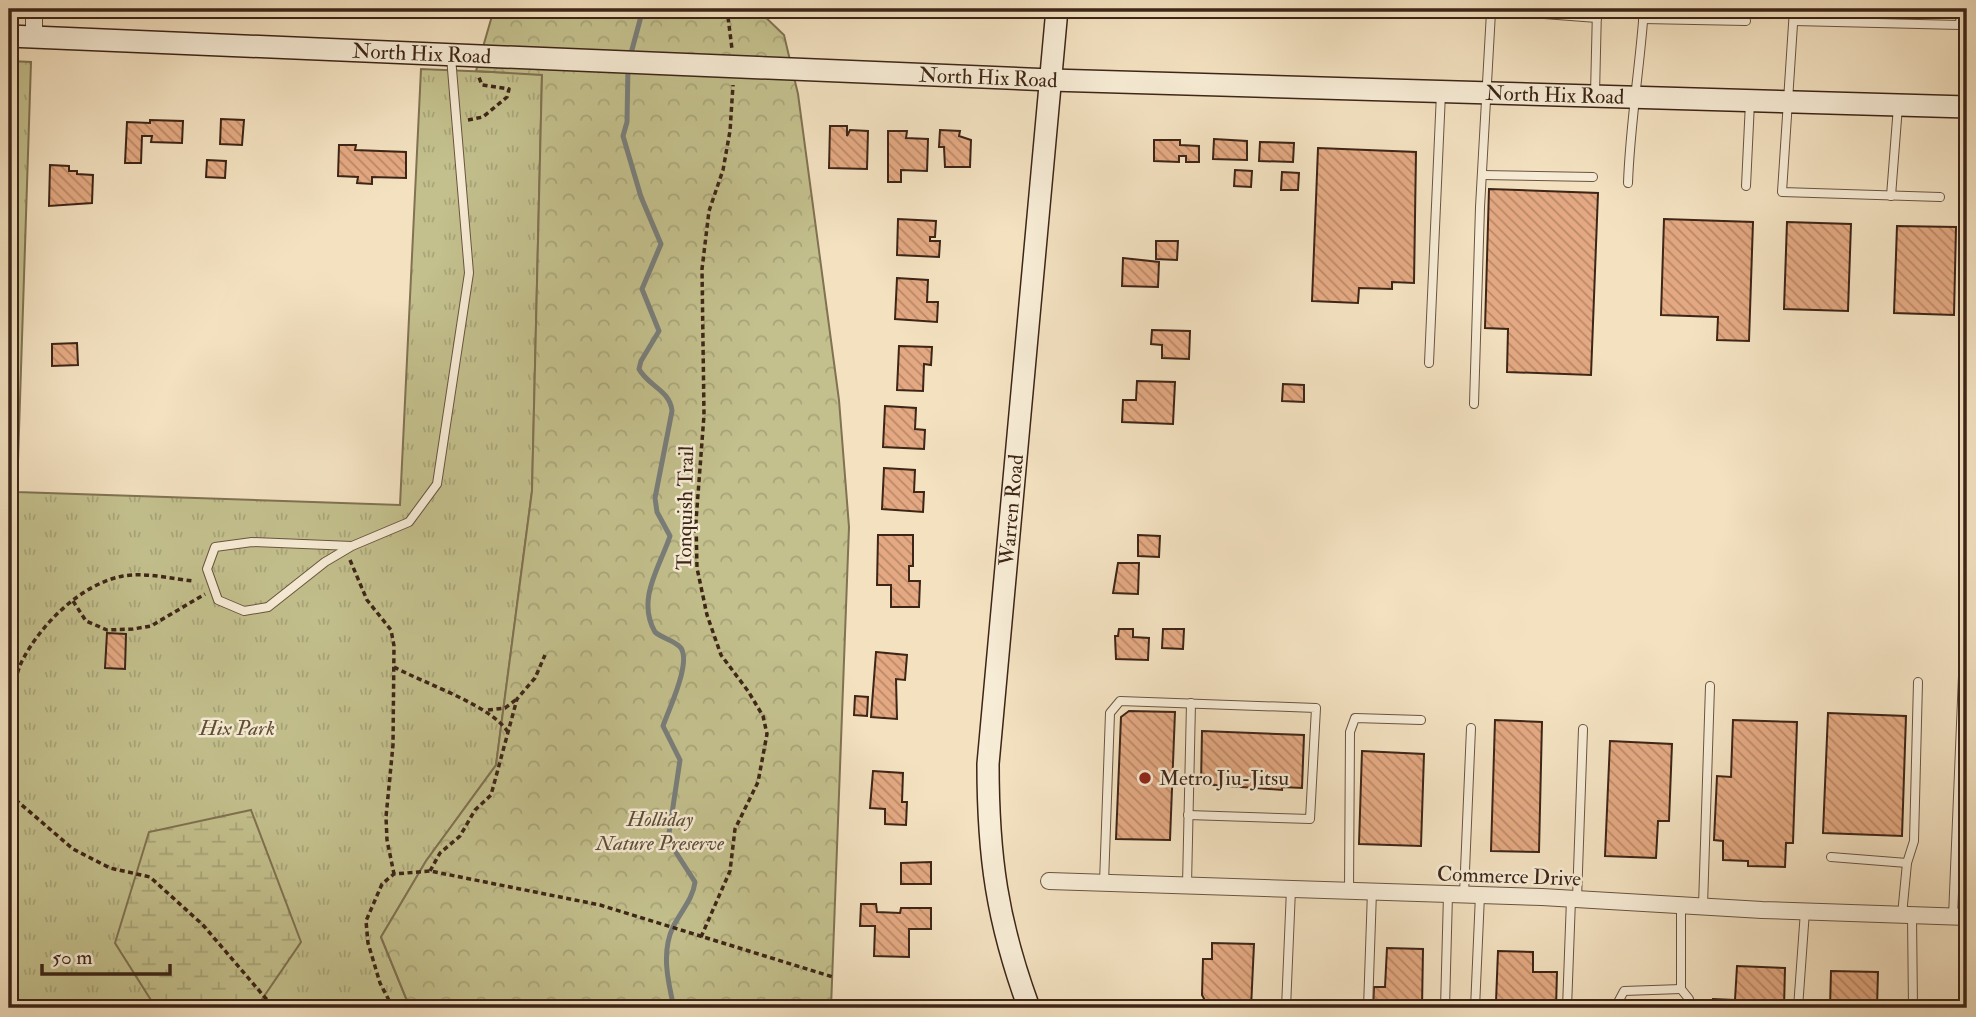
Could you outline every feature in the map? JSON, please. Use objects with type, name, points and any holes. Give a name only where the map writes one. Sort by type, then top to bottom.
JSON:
[{"type":"street","points":[[9,36],[10,9]]},
{"type":"street","points":[[34,9],[34,37]]},
{"type":"street","name":"Warren Road","points":[[1030,1008],[1013,964],[989,852],[988,764],[1057,9]]},
{"type":"street","name":"North Hix Road","points":[[9,36],[1051,80],[1967,107]]},
{"type":"street","name":"Commerce Drive","points":[[1049,881],[1464,894],[1960,917]]},
{"type":"lane","points":[[1629,183],[1644,9]]},
{"type":"lane","points":[[1794,9],[1782,192],[1940,197]]},
{"type":"lane","points":[[1794,21],[1960,25],[1961,9]]},
{"type":"lane","points":[[1474,404],[1482,175],[1489,94],[1489,10],[1597,13],[1595,97]]},
{"type":"lane","points":[[1643,19],[1746,21]]},
{"type":"lane","points":[[349,548],[252,542],[215,547],[207,569],[218,600],[244,611],[268,607],[349,548],[410,522],[437,484],[469,273],[457,122],[462,55]]},
{"type":"lane","points":[[1429,363],[1441,92]]},
{"type":"lane","points":[[1745,186],[1750,102]]},
{"type":"lane","points":[[1891,196],[1898,106]]},
{"type":"lane","points":[[1482,175],[1593,177]]},
{"type":"lane","points":[[1960,917],[1965,676]]},
{"type":"lane","points":[[1913,1008],[1907,915],[1907,863],[1914,841],[1918,682]]},
{"type":"lane","points":[[1703,906],[1710,686]]},
{"type":"lane","points":[[1104,883],[1110,713],[1119,701],[1316,708],[1310,819],[1188,815]]},
{"type":"lane","points":[[1187,886],[1191,703]]},
{"type":"lane","points":[[1349,891],[1350,732],[1355,718],[1421,720]]},
{"type":"lane","points":[[1445,1008],[1464,894],[1471,728]]},
{"type":"lane","points":[[1567,1008],[1583,729]]},
{"type":"lane","points":[[1831,857],[1907,863]]},
{"type":"lane","points":[[1286,1008],[1292,889]]},
{"type":"lane","points":[[1368,1008],[1372,891]]},
{"type":"lane","points":[[1464,894],[1475,1008]]},
{"type":"lane","points":[[1681,905],[1681,989],[1689,999],[1689,1008]]},
{"type":"lane","points":[[1798,1008],[1805,911]]},
{"type":"lane","points":[[1615,1008],[1624,991],[1681,989]]},
{"type":"path","name":"Tonquish Trail","points":[[701,937],[730,870],[734,830],[758,782],[767,734],[763,716],[721,655],[707,615],[697,556],[704,415],[702,269],[709,211],[723,170],[730,131],[733,37],[727,9]]},
{"type":"path","points":[[457,122],[483,117],[508,97],[509,89],[482,85],[462,55]]},
{"type":"path","points":[[349,548],[367,600],[391,629],[394,667],[393,745],[386,817],[387,840],[394,874]]},
{"type":"path","points":[[9,697],[21,663],[40,634],[71,602],[99,583],[126,575],[194,581]]},
{"type":"path","points":[[71,602],[86,621],[107,630],[133,629],[150,626],[194,598],[214,591]]},
{"type":"path","points":[[488,710],[505,708],[517,699],[535,678],[545,655]]},
{"type":"path","points":[[394,667],[488,710],[503,723],[510,735]]},
{"type":"path","points":[[430,871],[440,853],[460,836],[475,810],[491,795],[510,735],[517,699]]},
{"type":"path","points":[[9,794],[73,849],[110,868],[150,877],[202,925],[274,1008]]},
{"type":"path","points":[[393,1008],[380,983],[368,943],[366,921],[382,884],[394,874],[430,871],[550,893],[833,977]]},
{"type":"green space","name":"Holliday Nature Preserve","points":[[494,9],[757,9],[784,35],[798,94],[839,400],[849,527],[831,1008],[410,1008],[381,937],[426,861],[496,765],[532,491],[542,75],[476,71]]},
{"type":"green space","name":"Hix Park","points":[[9,61],[31,62],[17,492],[400,505],[421,69],[542,74],[532,491],[496,765],[426,861],[381,937],[410,1008],[9,1008]]},
{"type":"green space","points":[[251,810],[301,942],[256,1008],[156,1008],[115,943],[149,832]]},
{"type":"building","points":[[1419,9],[1438,9],[1438,18],[1419,18]]},
{"type":"building","points":[[221,119],[244,120],[242,145],[220,144]]},
{"type":"building","points":[[150,120],[183,121],[182,143],[151,142],[152,136],[142,136],[141,163],[125,163],[127,122],[150,123]]},
{"type":"building","points":[[830,126],[847,126],[847,136],[850,130],[868,131],[867,169],[829,168]]},
{"type":"building","points":[[940,130],[960,131],[959,136],[971,140],[970,167],[945,167],[944,147],[939,147]]},
{"type":"building","points":[[888,131],[907,131],[906,138],[928,139],[927,171],[901,170],[901,182],[888,182]]},
{"type":"building","points":[[1214,139],[1247,141],[1247,160],[1213,159]]},
{"type":"building","points":[[1154,140],[1180,140],[1180,145],[1199,146],[1199,162],[1186,162],[1186,156],[1179,156],[1179,162],[1154,161]]},
{"type":"building","points":[[1260,142],[1294,143],[1293,162],[1259,161]]},
{"type":"building","points":[[339,145],[356,145],[355,150],[406,152],[406,178],[372,177],[372,184],[357,183],[358,177],[338,176]]},
{"type":"building","points":[[1318,148],[1416,152],[1414,283],[1392,282],[1392,289],[1359,288],[1358,303],[1312,301]]},
{"type":"building","points":[[207,160],[226,161],[225,178],[206,177]]},
{"type":"building","points":[[50,165],[69,166],[69,171],[77,171],[77,174],[93,175],[92,203],[49,206]]},
{"type":"building","points":[[1235,170],[1252,171],[1251,187],[1234,186]]},
{"type":"building","points":[[1282,172],[1299,173],[1298,190],[1281,190]]},
{"type":"building","points":[[1489,189],[1598,193],[1591,375],[1507,372],[1508,329],[1485,328]]},
{"type":"building","points":[[898,219],[936,221],[935,237],[930,237],[930,241],[940,241],[939,257],[897,255]]},
{"type":"building","points":[[1664,219],[1753,222],[1749,341],[1717,340],[1718,317],[1661,315]]},
{"type":"building","points":[[1787,222],[1851,224],[1848,311],[1784,309]]},
{"type":"building","points":[[1897,226],[1956,227],[1954,315],[1894,313]]},
{"type":"building","points":[[1156,241],[1178,241],[1177,260],[1156,259]]},
{"type":"building","points":[[1123,258],[1159,262],[1158,287],[1122,286]]},
{"type":"building","points":[[897,278],[928,280],[927,302],[938,302],[937,322],[895,319]]},
{"type":"building","points":[[1152,330],[1190,331],[1189,359],[1162,358],[1162,345],[1151,344]]},
{"type":"building","points":[[77,343],[78,365],[52,366],[52,344]]},
{"type":"building","points":[[899,346],[932,347],[931,365],[924,364],[923,391],[897,390]]},
{"type":"building","points":[[1137,381],[1175,382],[1173,424],[1122,422],[1123,400],[1136,400]]},
{"type":"building","points":[[1283,384],[1304,385],[1304,402],[1282,401]]},
{"type":"building","points":[[885,406],[916,408],[915,429],[925,430],[924,449],[883,447]]},
{"type":"building","points":[[884,468],[915,470],[914,492],[924,492],[923,512],[882,509]]},
{"type":"building","points":[[878,535],[913,535],[913,566],[909,566],[909,581],[920,581],[919,607],[891,607],[891,585],[877,585]]},
{"type":"building","points":[[1138,535],[1160,536],[1159,557],[1138,556]]},
{"type":"building","points":[[1118,563],[1139,563],[1138,594],[1113,593]]},
{"type":"building","points":[[1119,629],[1133,629],[1133,637],[1149,638],[1148,660],[1116,659],[1115,636],[1118,636]]},
{"type":"building","points":[[1163,629],[1184,629],[1183,649],[1162,648]]},
{"type":"building","points":[[107,633],[126,634],[125,669],[105,668]]},
{"type":"building","points":[[876,652],[907,655],[905,680],[896,679],[897,719],[871,717]]},
{"type":"building","points":[[855,696],[868,697],[867,716],[854,715]]},
{"type":"building","name":"Metro Jiu-Jitsu","points":[[1129,711],[1175,712],[1170,840],[1116,839],[1121,717]]},
{"type":"building","points":[[1828,713],[1906,716],[1902,836],[1823,833]]},
{"type":"building","points":[[1495,720],[1542,722],[1539,852],[1491,851]]},
{"type":"building","points":[[1733,720],[1797,722],[1793,843],[1786,843],[1785,867],[1748,866],[1748,861],[1723,860],[1723,841],[1714,840],[1717,776],[1731,777]]},
{"type":"building","points":[[1202,731],[1304,735],[1302,788],[1282,787],[1282,790],[1201,784]]},
{"type":"building","points":[[1610,741],[1672,744],[1669,821],[1658,821],[1656,858],[1605,856]]},
{"type":"building","points":[[1362,751],[1424,754],[1421,846],[1359,844]]},
{"type":"building","points":[[873,771],[903,773],[902,802],[907,802],[906,825],[885,824],[885,809],[870,808]]},
{"type":"building","points":[[931,862],[931,884],[901,884],[901,863]]},
{"type":"building","points":[[861,904],[876,904],[877,912],[900,913],[901,908],[931,908],[931,929],[909,929],[909,957],[874,956],[875,926],[860,926]]},
{"type":"building","points":[[1212,943],[1254,944],[1251,1008],[1209,1008],[1202,995],[1203,959],[1212,959]]},
{"type":"building","points":[[1387,948],[1423,949],[1422,1008],[1373,1008],[1374,987],[1385,987]]},
{"type":"building","points":[[1498,951],[1533,952],[1533,972],[1557,972],[1556,1008],[1484,1008],[1484,1002],[1496,1002]]},
{"type":"building","points":[[1737,966],[1785,968],[1784,1008],[1712,1008],[1713,999],[1735,1000]]},
{"type":"building","points":[[1831,971],[1878,972],[1877,1008],[1830,1008]]},
{"type":"building","points":[[1634,1002],[1681,1004],[1680,1008],[1634,1008]]},
{"type":"waterway","points":[[630,57],[643,9]]},
{"type":"waterway","points":[[628,66],[627,122],[623,136],[641,197],[661,244],[642,289],[659,331],[639,369],[667,398],[672,411],[655,498],[657,512],[670,536],[652,583],[648,607],[655,632],[679,646],[684,661],[663,726],[680,760],[668,840],[695,882],[673,927],[667,947],[668,978],[674,1008]]},
{"type":"place","name":"Metro Jiu-Jitsu","points":[[1145,778]]}]
